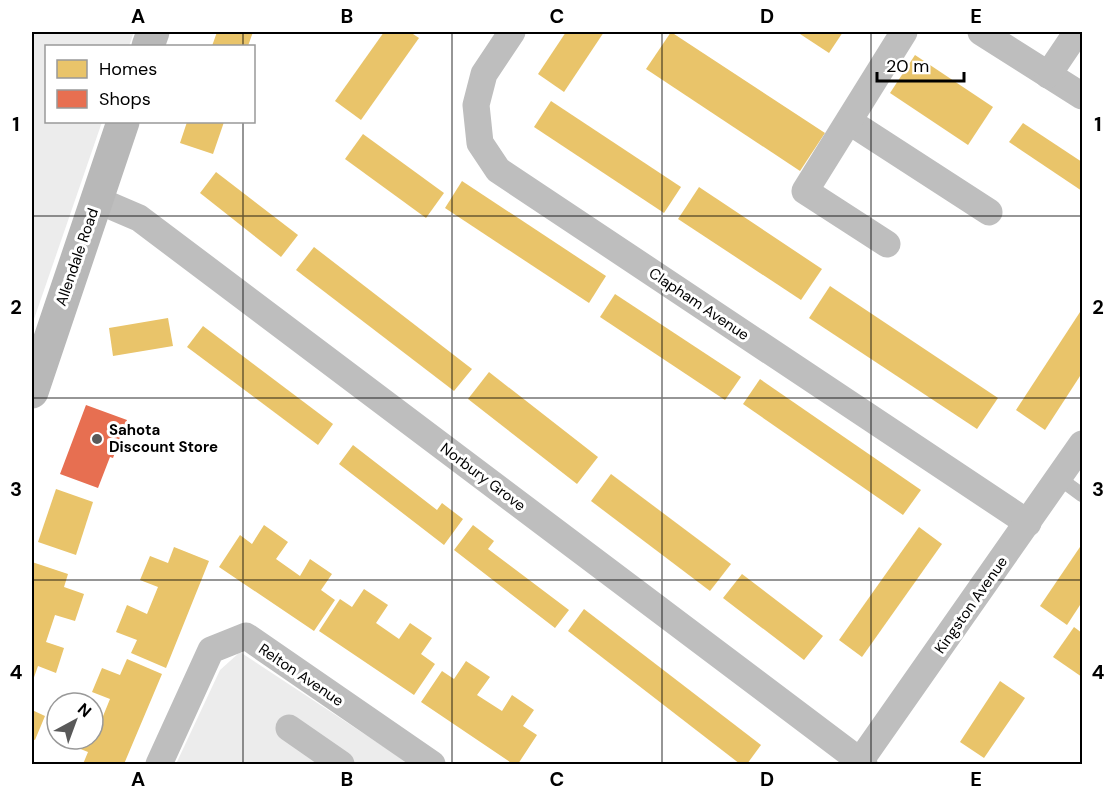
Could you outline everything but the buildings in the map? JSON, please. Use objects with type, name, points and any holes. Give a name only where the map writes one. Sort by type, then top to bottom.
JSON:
[{"type":"main road","name":"Allendale Road","points":[[32,392],[123,123]]},
{"type":"street","name":"Clapham Avenue","points":[[512,32],[484,74],[476,105],[480,143],[498,170],[1028,523]]},
{"type":"street","points":[[887,244],[805,191],[904,32]]},
{"type":"street","points":[[981,32],[1083,96]]},
{"type":"street","points":[[1048,75],[1077,32]]},
{"type":"street","points":[[850,122],[989,212]]},
{"type":"street","name":"Norbury Grove","points":[[97,200],[139,218],[149,225],[860,764]]},
{"type":"street","name":"Kingston Avenue","points":[[860,764],[1083,444]]},
{"type":"street","name":"Relton Avenue","points":[[159,765],[211,650],[246,636],[432,765]]},
{"type":"street","points":[[289,728],[341,765]]},
{"type":"lane","points":[[1059,478],[1083,495]]},
{"type":"shaded area","points":[[32,32],[134,32],[129,45],[45,45],[45,123],[102,123],[32,325]]},
{"type":"shaded area","points":[[240,652],[410,764],[176,764],[220,670]]},
{"type":"place","name":"Sahota Discount Store","points":[[97,439]]}]
